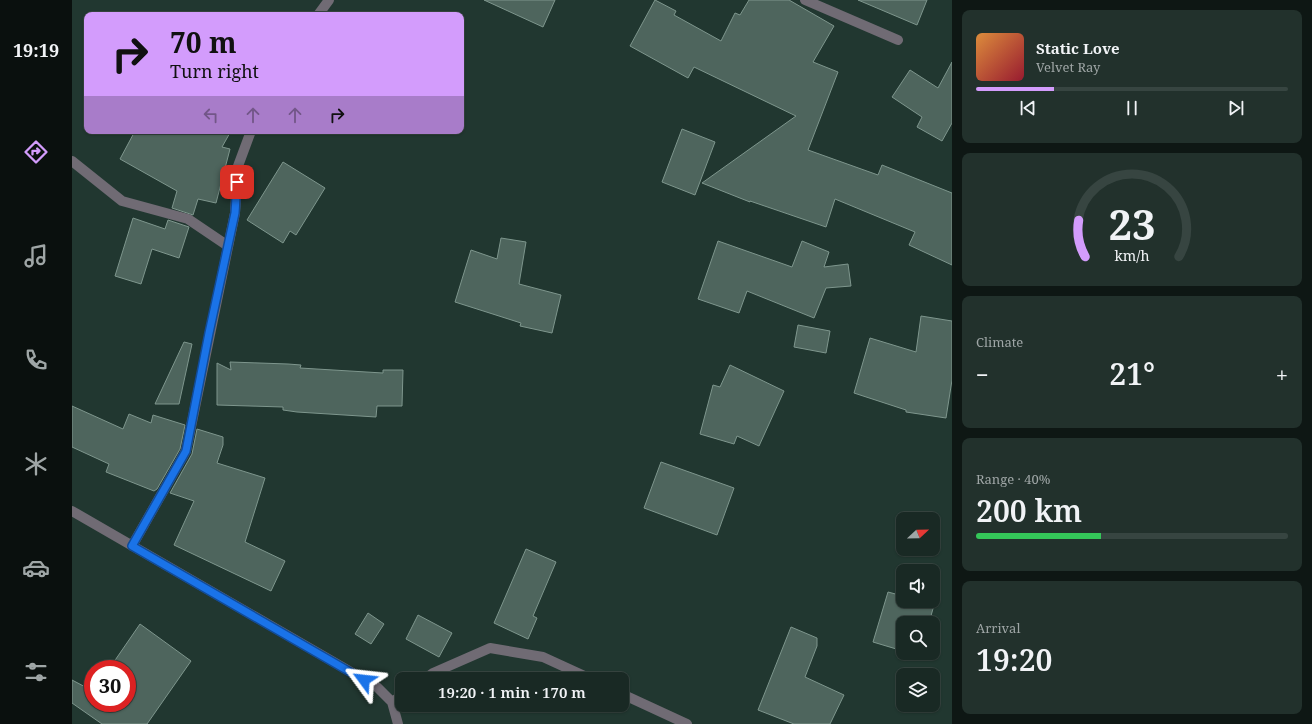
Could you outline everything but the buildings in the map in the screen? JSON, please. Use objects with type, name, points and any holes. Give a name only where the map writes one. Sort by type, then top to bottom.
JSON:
[{"type":"street","points":[[320,12],[330,0]]},
{"type":"street","points":[[805,0],[898,40]]},
{"type":"street","points":[[132,546],[186,451],[209,333],[235,213],[238,166],[250,134]]},
{"type":"street","points":[[72,161],[122,201],[188,219],[228,246]]},
{"type":"street","points":[[72,511],[377,687],[392,702],[398,724]]},
{"type":"street","points":[[435,672],[490,648],[543,657],[576,672]]},
{"type":"street","points":[[629,697],[687,724]]},
{"type":"route","points":[[237,182],[235,213],[209,333],[186,451],[132,546],[364,680]]}]
